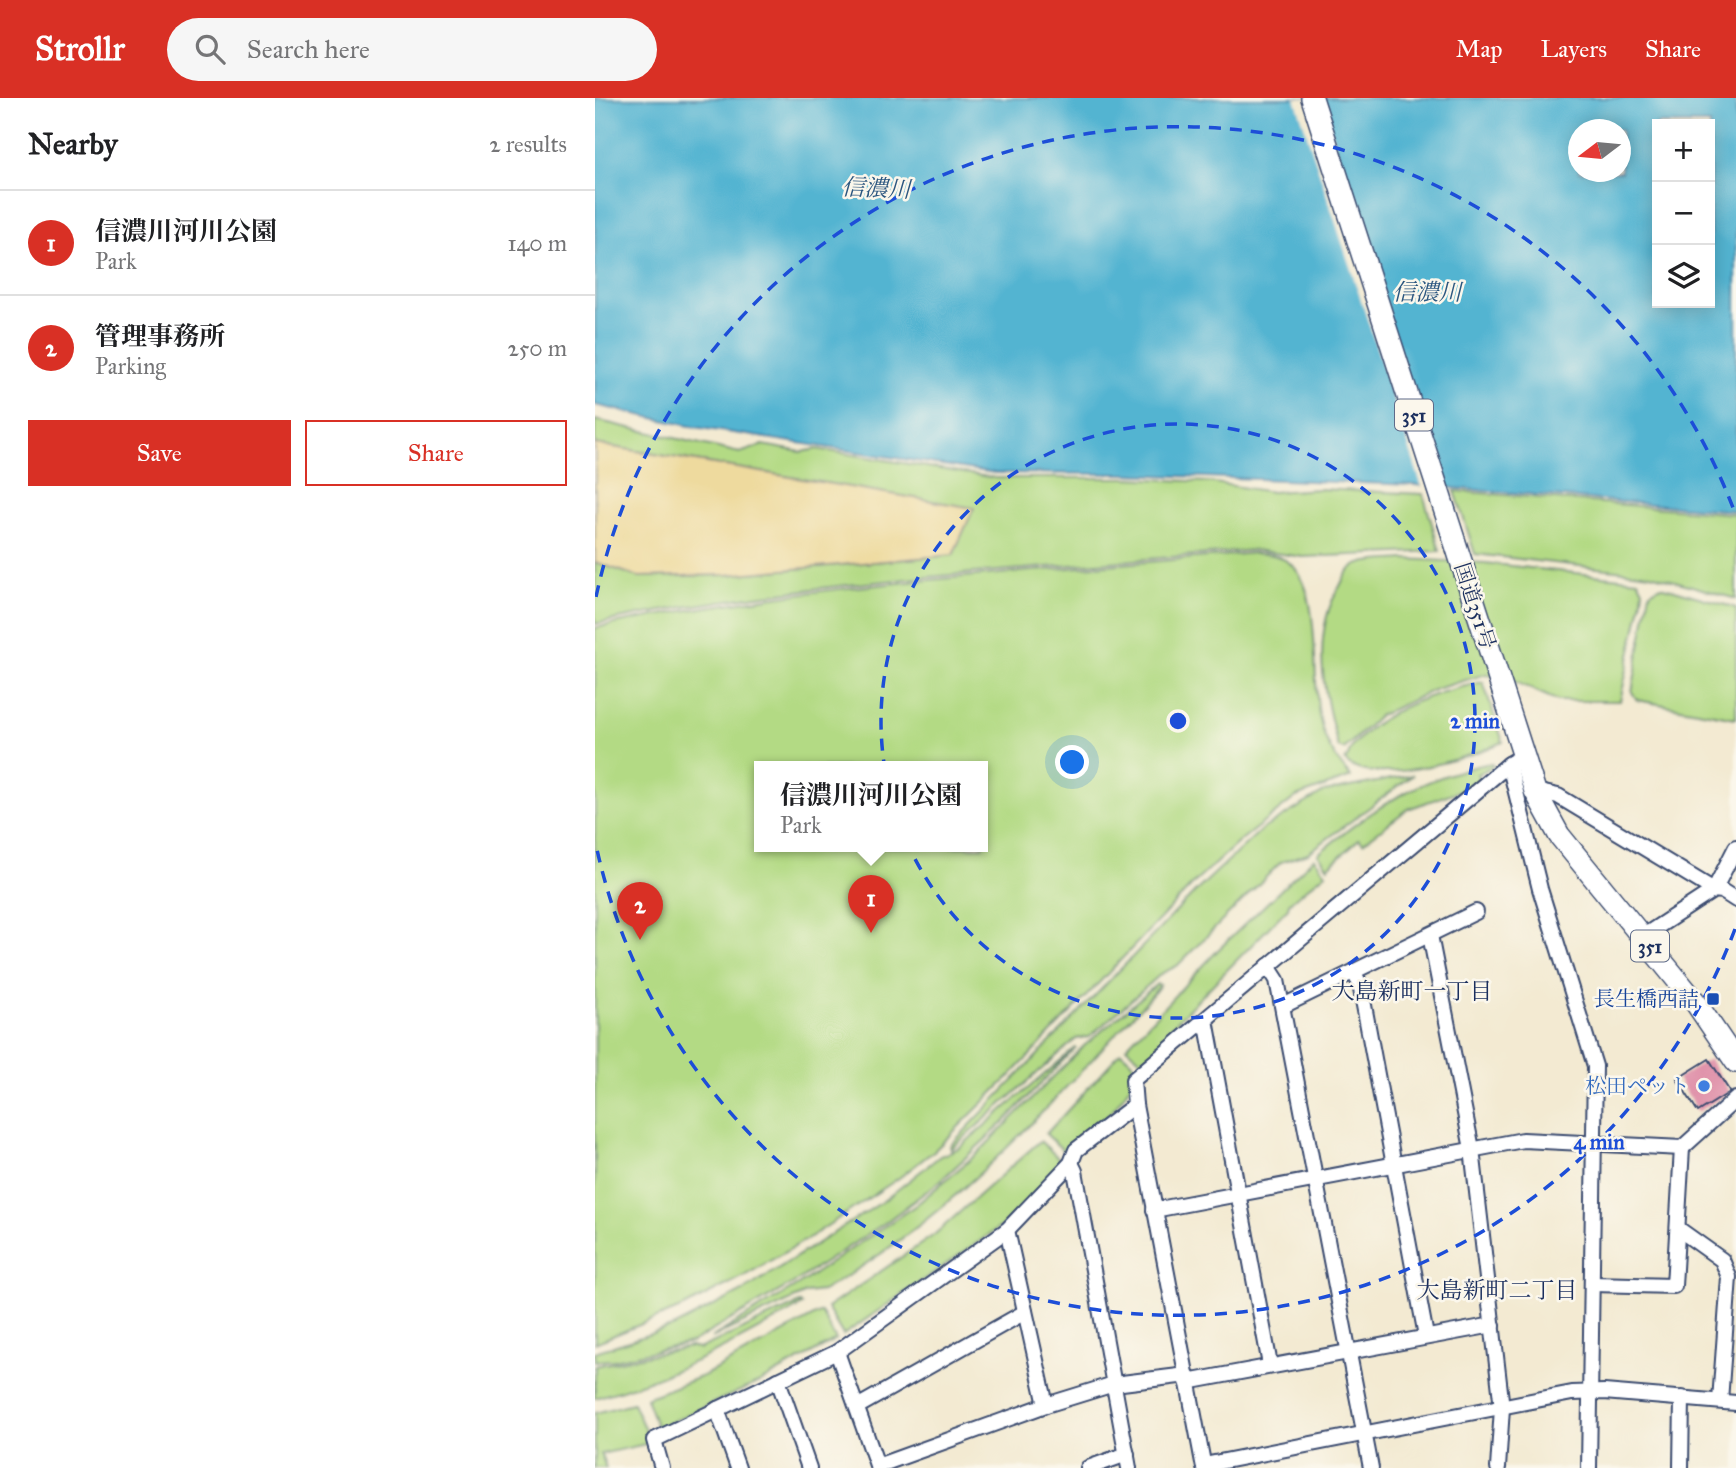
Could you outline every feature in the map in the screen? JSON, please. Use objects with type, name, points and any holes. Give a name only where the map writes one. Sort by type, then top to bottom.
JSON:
[{"type":"highway","name":"国道351号","points":[[1313,98],[1515,733],[1516,761],[1559,835],[1696,1003],[1736,1062]]},
{"type":"street","points":[[1589,1468],[1588,1392],[1593,1284],[1595,1066],[1591,1045],[1540,889],[1516,761],[1133,1080],[1154,1210],[1204,1467],[1588,1392],[1736,1403]]},
{"type":"street","points":[[1535,790],[1557,796],[1714,890],[1722,891],[1736,900]]},
{"type":"street","points":[[1643,937],[1714,890],[1736,847]]},
{"type":"street","points":[[1283,1006],[1476,912]]},
{"type":"street","points":[[1430,935],[1472,1149],[1502,1408],[1498,1468]]},
{"type":"street","points":[[1268,966],[1277,980],[1283,1006],[1371,1468]]},
{"type":"street","points":[[1354,973],[1360,984],[1426,1336]]},
{"type":"street","points":[[1206,1020],[1271,1365]]},
{"type":"street","points":[[1154,1210],[1523,1140],[1682,1148],[1736,1099]]},
{"type":"street","points":[[662,1468],[654,1440],[837,1352],[1007,1230],[1071,1163],[1076,1150],[1135,1105]]},
{"type":"street","points":[[1593,1284],[1674,1286],[1680,1230],[1682,1148]]},
{"type":"street","points":[[1071,1163],[1075,1171],[1128,1461],[1088,1468]]},
{"type":"street","points":[[1007,1230],[1046,1405]]},
{"type":"street","points":[[1680,1230],[1721,1260],[1729,1277],[1720,1402]]},
{"type":"street","points":[[856,1407],[1025,1312]]},
{"type":"street","points":[[837,1352],[878,1467],[1046,1405],[1114,1384],[1187,1379],[1493,1325]]},
{"type":"street","points":[[778,1380],[809,1468]]},
{"type":"street","points":[[1681,1468],[1682,1398]]},
{"type":"street","points":[[717,1409],[738,1468]]},
{"type":"green space","points":[[595,420],[740,453],[763,445],[801,452],[817,449],[995,478],[1127,478],[1208,482],[1272,492],[1320,489],[1423,494],[1440,551],[1303,557],[1254,550],[923,577],[758,596],[595,624],[595,562],[639,577],[726,575],[953,555],[973,508],[595,444]]},
{"type":"green space","points":[[1455,491],[1736,514],[1736,599],[1651,574],[1475,554]]},
{"type":"green space","points":[[1254,553],[1282,558],[1298,572],[1306,589],[1314,633],[1320,720],[1331,750],[1351,777],[1296,797],[1241,840],[1195,882],[1012,1074],[935,1150],[899,1178],[809,1238],[744,1276],[686,1306],[595,1343],[595,628],[758,599],[1006,573]]},
{"type":"green space","points":[[1404,559],[1485,563],[1638,580],[1643,590],[1641,605],[1620,701],[1558,701],[1518,683],[1486,674],[1436,689],[1380,715],[1344,749],[1338,747],[1328,707],[1322,645],[1331,605],[1345,576],[1352,568],[1370,562]]},
{"type":"green space","points":[[1661,586],[1736,608],[1736,718],[1637,700],[1632,692],[1650,592]]},
{"type":"green space","points":[[1483,682],[1503,742],[1446,762],[1398,771],[1358,769],[1345,761],[1352,747],[1365,733],[1395,712],[1447,691]]},
{"type":"green space","points":[[1491,763],[1493,766],[1477,774],[1481,783],[1462,794],[1458,791],[1408,809],[1363,843],[1359,839],[1328,867],[1318,854],[1358,822],[1398,796],[1441,777]]},
{"type":"green space","points":[[1413,775],[1308,853],[1281,862],[1177,966],[1162,973],[1089,1037],[1076,1039],[951,1149],[950,1146],[1196,891],[1261,830],[1324,792]]},
{"type":"green space","points":[[1314,858],[1326,873],[1289,903],[1288,908],[1172,1026],[1179,1036],[1143,1068],[1140,1059],[1126,1047],[1219,949]]},
{"type":"green space","points":[[1157,984],[1160,985],[1153,994],[1038,1117],[999,1156],[916,1228],[871,1261],[822,1291],[806,1293],[711,1338],[798,1285],[916,1205],[979,1152],[1084,1046]]},
{"type":"green space","points":[[1076,1047],[1002,1124],[940,1181],[886,1222],[795,1282],[691,1343],[614,1360],[595,1361],[595,1352],[675,1326],[743,1291],[882,1202],[940,1156],[959,1148]]},
{"type":"green space","points":[[1121,1052],[1134,1066],[1134,1077],[1120,1101],[1070,1157],[1046,1134]]},
{"type":"green space","points":[[1040,1141],[1064,1163],[1003,1225],[843,1335],[827,1308],[934,1235]]},
{"type":"green space","points":[[800,1303],[802,1305],[701,1359],[650,1381],[595,1398],[595,1366],[690,1347],[699,1349]]},
{"type":"green space","points":[[821,1312],[836,1340],[760,1382],[657,1428],[646,1398],[705,1375]]},
{"type":"green space","points":[[633,1403],[648,1437],[646,1444],[601,1454],[606,1468],[595,1468],[595,1413]]},
{"type":"sand","points":[[595,444],[974,508],[953,555],[726,575],[639,577],[595,562]]},
{"type":"water","name":"信濃川","points":[[595,98],[1736,98],[1736,511],[1415,485],[1125,474],[995,473],[694,427],[595,405]]},
{"type":"pier","points":[[1295,98],[1321,98],[1435,492],[1423,490]]},
{"type":"building","name":"松田ペット","points":[[1709,1059],[1730,1092],[1698,1112],[1677,1079]]},
{"type":"place","name":"信濃川河川公園","points":[[871,933]]},
{"type":"place","name":"管理事務所","points":[[640,940]]},
{"type":"place","name":"長生橋西詰","points":[[1713,999]]},
{"type":"place","name":"松田ペット","points":[[1704,1086]]},
{"type":"district","name":"大島新町一丁目","points":[[1412,991]]},
{"type":"district","name":"大島新町二丁目","points":[[1497,1290]]}]
